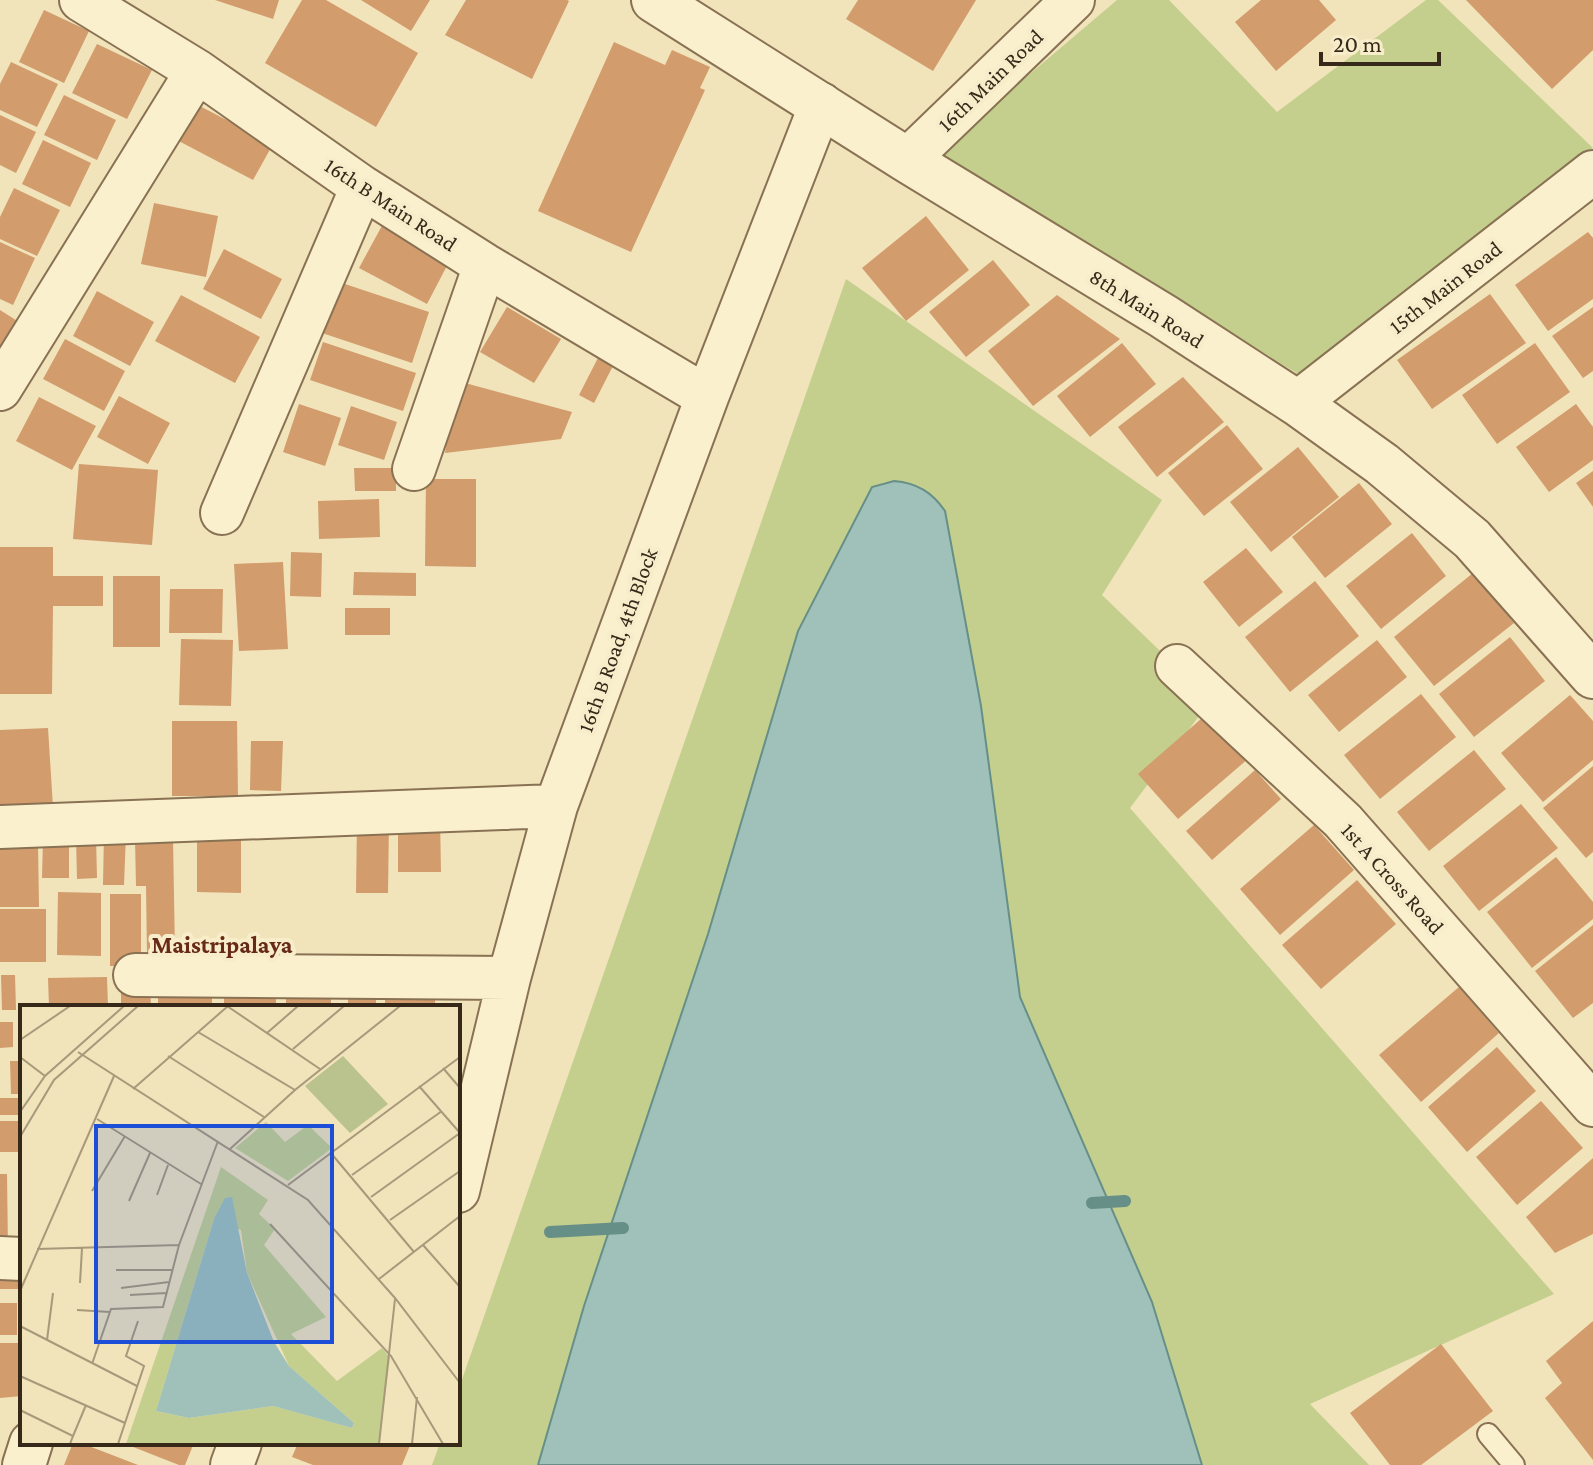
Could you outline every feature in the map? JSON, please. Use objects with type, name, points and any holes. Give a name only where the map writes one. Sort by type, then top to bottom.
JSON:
[{"type":"street","name":"16th B Main Road","points":[[81,0],[197,71],[362,187],[485,265],[707,397]]},
{"type":"street","name":"8th Main Road","points":[[654,0],[907,160],[1163,316],[1297,403],[1382,464],[1472,539],[1593,676]]},
{"type":"street","name":"16th Main Road","points":[[907,160],[1073,0]]},
{"type":"street","points":[[0,389],[197,71]]},
{"type":"street","name":"16th B Road, 4th Block","points":[[460,1174],[473,1062],[509,978],[556,806],[707,397],[821,104]]},
{"type":"street","name":"15th Main Road","points":[[1297,403],[1589,183]]},
{"type":"street","points":[[222,513],[362,187]]},
{"type":"street","points":[[414,469],[485,265]]},
{"type":"street","name":"1st A Cross Road","points":[[1177,666],[1343,821],[1593,1105]]},
{"type":"street","points":[[0,827],[556,806]]},
{"type":"street","points":[[135,975],[509,978]]},
{"type":"street","points":[[0,1258],[20,1259]]},
{"type":"street","points":[[24,1465],[30,1445]]},
{"type":"street","points":[[232,1465],[239,1445]]},
{"type":"lane","points":[[1488,1434],[1514,1465]]},
{"type":"green space","points":[[1117,0],[1169,0],[1277,112],[1426,0],[1438,0],[1593,148],[1298,374],[938,152]]},
{"type":"green space","points":[[846,279],[1162,500],[1102,595],[1211,700],[1130,808],[1554,1294],[1310,1404],[1369,1465],[1202,1465],[1152,1302],[1020,997],[981,706],[945,511],[926,491],[910,484],[892,482],[882,483],[708,934],[584,1306],[538,1465],[432,1465],[439,1445],[460,1445],[460,1385]]},
{"type":"water","points":[[894,481],[923,490],[945,511],[981,706],[1020,997],[1152,1302],[1202,1465],[538,1465],[584,1306],[708,934],[798,631],[872,487]]},
{"type":"building","points":[[215,0],[279,0],[273,19]]},
{"type":"building","points":[[302,0],[326,0],[418,53],[376,127],[265,63]]},
{"type":"building","points":[[361,0],[430,0],[411,31]]},
{"type":"building","points":[[466,0],[569,1],[532,79],[445,35]]},
{"type":"building","points":[[858,0],[976,0],[933,71],[846,19]]},
{"type":"building","points":[[1261,0],[1319,0],[1336,20],[1276,71],[1235,22]]},
{"type":"building","points":[[1466,0],[1593,0],[1593,50],[1552,89]]},
{"type":"building","points":[[44,10],[89,31],[64,83],[19,62]]},
{"type":"building","points":[[614,42],[665,65],[672,50],[710,67],[700,88],[705,90],[631,252],[538,211]]},
{"type":"building","points":[[97,44],[152,70],[127,119],[72,93]]},
{"type":"building","points":[[11,62],[58,84],[37,127],[0,110],[0,84]]},
{"type":"building","points":[[64,95],[116,120],[97,160],[44,135]]},
{"type":"building","points":[[192,102],[273,144],[253,180],[173,138]]},
{"type":"building","points":[[0,115],[36,132],[16,173],[0,165]]},
{"type":"building","points":[[43,140],[91,163],[70,207],[22,184]]},
{"type":"building","points":[[14,188],[60,210],[37,256],[0,239],[0,217]]},
{"type":"building","points":[[154,203],[218,216],[206,277],[141,264]]},
{"type":"building","points":[[926,216],[969,270],[906,321],[862,268]]},
{"type":"building","points":[[384,222],[451,258],[427,304],[359,268]]},
{"type":"building","points":[[1588,232],[1593,238],[1593,299],[1548,331],[1515,285]]},
{"type":"building","points":[[0,242],[35,258],[13,305],[0,299]]},
{"type":"building","points":[[224,249],[282,279],[261,319],[203,289]]},
{"type":"building","points":[[993,260],[1030,305],[966,357],[929,312]]},
{"type":"building","points":[[339,282],[429,312],[412,363],[322,333]]},
{"type":"building","points":[[97,291],[154,322],[130,366],[73,336]]},
{"type":"building","points":[[1490,294],[1526,343],[1432,409],[1397,360]]},
{"type":"building","points":[[181,295],[260,337],[235,383],[155,341]]},
{"type":"building","points":[[1057,295],[1120,339],[1033,406],[988,351]]},
{"type":"building","points":[[507,307],[561,339],[534,383],[480,352]]},
{"type":"building","points":[[1593,307],[1593,371],[1583,378],[1552,336]]},
{"type":"building","points":[[0,310],[19,322],[0,354]]},
{"type":"building","points":[[65,339],[125,371],[104,411],[43,379]]},
{"type":"building","points":[[323,342],[416,373],[403,411],[310,380]]},
{"type":"building","points":[[1122,343],[1156,384],[1090,437],[1057,396]]},
{"type":"building","points":[[1535,343],[1570,392],[1497,444],[1462,395]]},
{"type":"building","points":[[601,352],[616,360],[594,403],[579,395]]},
{"type":"building","points":[[1183,377],[1224,422],[1157,477],[1118,427]]},
{"type":"building","points":[[454,380],[572,412],[561,439],[445,453]]},
{"type":"building","points":[[119,396],[170,423],[148,464],[97,437]]},
{"type":"building","points":[[39,397],[96,426],[72,470],[16,441]]},
{"type":"building","points":[[299,404],[341,418],[325,466],[283,452]]},
{"type":"building","points":[[1576,404],[1593,427],[1593,460],[1549,492],[1516,447]]},
{"type":"building","points":[[351,406],[397,422],[384,460],[338,445]]},
{"type":"building","points":[[1227,425],[1263,469],[1204,516],[1168,473]]},
{"type":"building","points":[[1298,447],[1339,497],[1271,552],[1230,502]]},
{"type":"building","points":[[79,464],[158,470],[152,545],[73,539]]},
{"type":"building","points":[[354,468],[396,468],[396,491],[355,491]]},
{"type":"building","points":[[1593,471],[1593,507],[1576,483]]},
{"type":"building","points":[[426,479],[476,479],[476,567],[425,566]]},
{"type":"building","points":[[1359,483],[1392,524],[1325,578],[1292,537]]},
{"type":"building","points":[[379,499],[380,537],[319,539],[318,501]]},
{"type":"building","points":[[1412,533],[1446,576],[1381,629],[1346,586]]},
{"type":"building","points":[[0,547],[53,547],[53,576],[103,576],[103,606],[53,606],[52,694],[0,694]]},
{"type":"building","points":[[1246,548],[1283,592],[1239,627],[1203,582]]},
{"type":"building","points":[[291,552],[322,553],[321,597],[290,596]]},
{"type":"building","points":[[283,562],[288,649],[239,651],[234,564]]},
{"type":"building","points":[[354,572],[416,573],[416,596],[353,595]]},
{"type":"building","points":[[1473,573],[1514,623],[1434,686],[1394,637]]},
{"type":"building","points":[[113,576],[160,576],[160,647],[113,647]]},
{"type":"building","points":[[1315,581],[1359,636],[1290,692],[1245,637]]},
{"type":"building","points":[[170,589],[223,589],[222,633],[169,633]]},
{"type":"building","points":[[345,608],[390,608],[390,635],[345,635]]},
{"type":"building","points":[[1510,637],[1545,681],[1474,737],[1439,694]]},
{"type":"building","points":[[181,639],[233,640],[231,706],[179,705]]},
{"type":"building","points":[[1377,640],[1407,677],[1339,732],[1308,695]]},
{"type":"building","points":[[1421,694],[1456,737],[1380,799],[1344,755]]},
{"type":"building","points":[[1570,695],[1593,721],[1593,760],[1543,802],[1501,753]]},
{"type":"building","points":[[1209,712],[1249,758],[1178,819],[1138,774]]},
{"type":"building","points":[[172,721],[237,721],[238,796],[172,796]]},
{"type":"building","points":[[48,728],[53,807],[0,810],[0,730]]},
{"type":"building","points":[[251,741],[283,741],[281,791],[250,790]]},
{"type":"building","points":[[1474,750],[1506,789],[1429,851],[1397,812]]},
{"type":"building","points":[[1593,766],[1593,852],[1586,858],[1543,808]]},
{"type":"building","points":[[1255,770],[1281,799],[1212,860],[1186,831]]},
{"type":"building","points":[[1521,804],[1558,848],[1479,911],[1443,866]]},
{"type":"building","points":[[440,818],[441,872],[398,872],[398,819]]},
{"type":"building","points":[[357,821],[389,822],[388,893],[356,893]]},
{"type":"building","points":[[1314,825],[1354,870],[1280,935],[1240,889]]},
{"type":"building","points":[[197,828],[241,829],[241,893],[197,892]]},
{"type":"building","points":[[104,832],[126,833],[124,885],[103,885]]},
{"type":"building","points":[[76,837],[96,837],[97,878],[77,879]]},
{"type":"building","points":[[43,838],[69,838],[69,878],[42,878]]},
{"type":"building","points":[[173,838],[175,954],[147,955],[146,886],[136,886],[135,839]]},
{"type":"building","points":[[38,844],[39,907],[0,907],[0,845]]},
{"type":"building","points":[[1556,857],[1593,902],[1593,919],[1532,968],[1487,912]]},
{"type":"building","points":[[1357,880],[1396,924],[1321,989],[1282,945]]},
{"type":"building","points":[[58,892],[101,893],[101,956],[57,955]]},
{"type":"building","points":[[110,894],[141,894],[141,966],[110,966]]},
{"type":"building","points":[[0,909],[46,909],[46,962],[0,962]]},
{"type":"building","points":[[1593,925],[1593,1003],[1573,1018],[1535,971]]},
{"type":"building","points":[[1,975],[15,975],[16,1010],[2,1010]]},
{"type":"building","points":[[107,977],[108,1005],[49,1005],[48,978]]},
{"type":"building","points":[[121,982],[150,982],[151,1005],[121,1005]]},
{"type":"building","points":[[212,984],[212,1005],[158,1005],[158,985]]},
{"type":"building","points":[[276,984],[276,1005],[224,1005],[224,985]]},
{"type":"building","points":[[331,985],[331,1005],[286,1005],[286,986]]},
{"type":"building","points":[[435,985],[435,1005],[385,1005],[385,986]]},
{"type":"building","points":[[1459,987],[1499,1033],[1421,1102],[1379,1055]]},
{"type":"building","points":[[376,990],[376,1005],[348,1005],[348,991]]},
{"type":"building","points":[[0,1022],[13,1022],[13,1047],[0,1048]]},
{"type":"building","points":[[1497,1047],[1536,1091],[1467,1152],[1428,1107]]},
{"type":"building","points":[[10,1061],[20,1061],[20,1094],[11,1094]]},
{"type":"building","points":[[0,1098],[20,1098],[20,1115],[0,1115]]},
{"type":"building","points":[[1541,1101],[1583,1148],[1517,1205],[1476,1157]]},
{"type":"building","points":[[0,1121],[20,1121],[20,1152],[0,1152]]},
{"type":"building","points":[[1593,1158],[1593,1234],[1555,1253],[1526,1217]]},
{"type":"building","points":[[0,1174],[7,1174],[8,1251],[0,1251]]},
{"type":"building","points":[[0,1265],[20,1265],[20,1289],[0,1289]]},
{"type":"building","points":[[0,1303],[17,1303],[17,1335],[0,1335]]},
{"type":"building","points":[[1593,1321],[1593,1460],[1545,1398],[1562,1383],[1546,1361]]},
{"type":"building","points":[[0,1343],[20,1343],[20,1396],[0,1398]]},
{"type":"building","points":[[1441,1344],[1493,1411],[1421,1465],[1390,1465],[1350,1413]]},
{"type":"building","points":[[72,1445],[86,1445],[138,1465],[64,1465]]},
{"type":"building","points":[[128,1445],[193,1445],[185,1465]]},
{"type":"building","points":[[297,1445],[410,1445],[402,1465],[313,1465],[292,1457]]},
{"type":"waterway","points":[[1092,1203],[1125,1201]]},
{"type":"waterway","points":[[550,1232],[623,1228]]},
{"type":"district","name":"Maistripalaya","points":[[222,945]]}]
